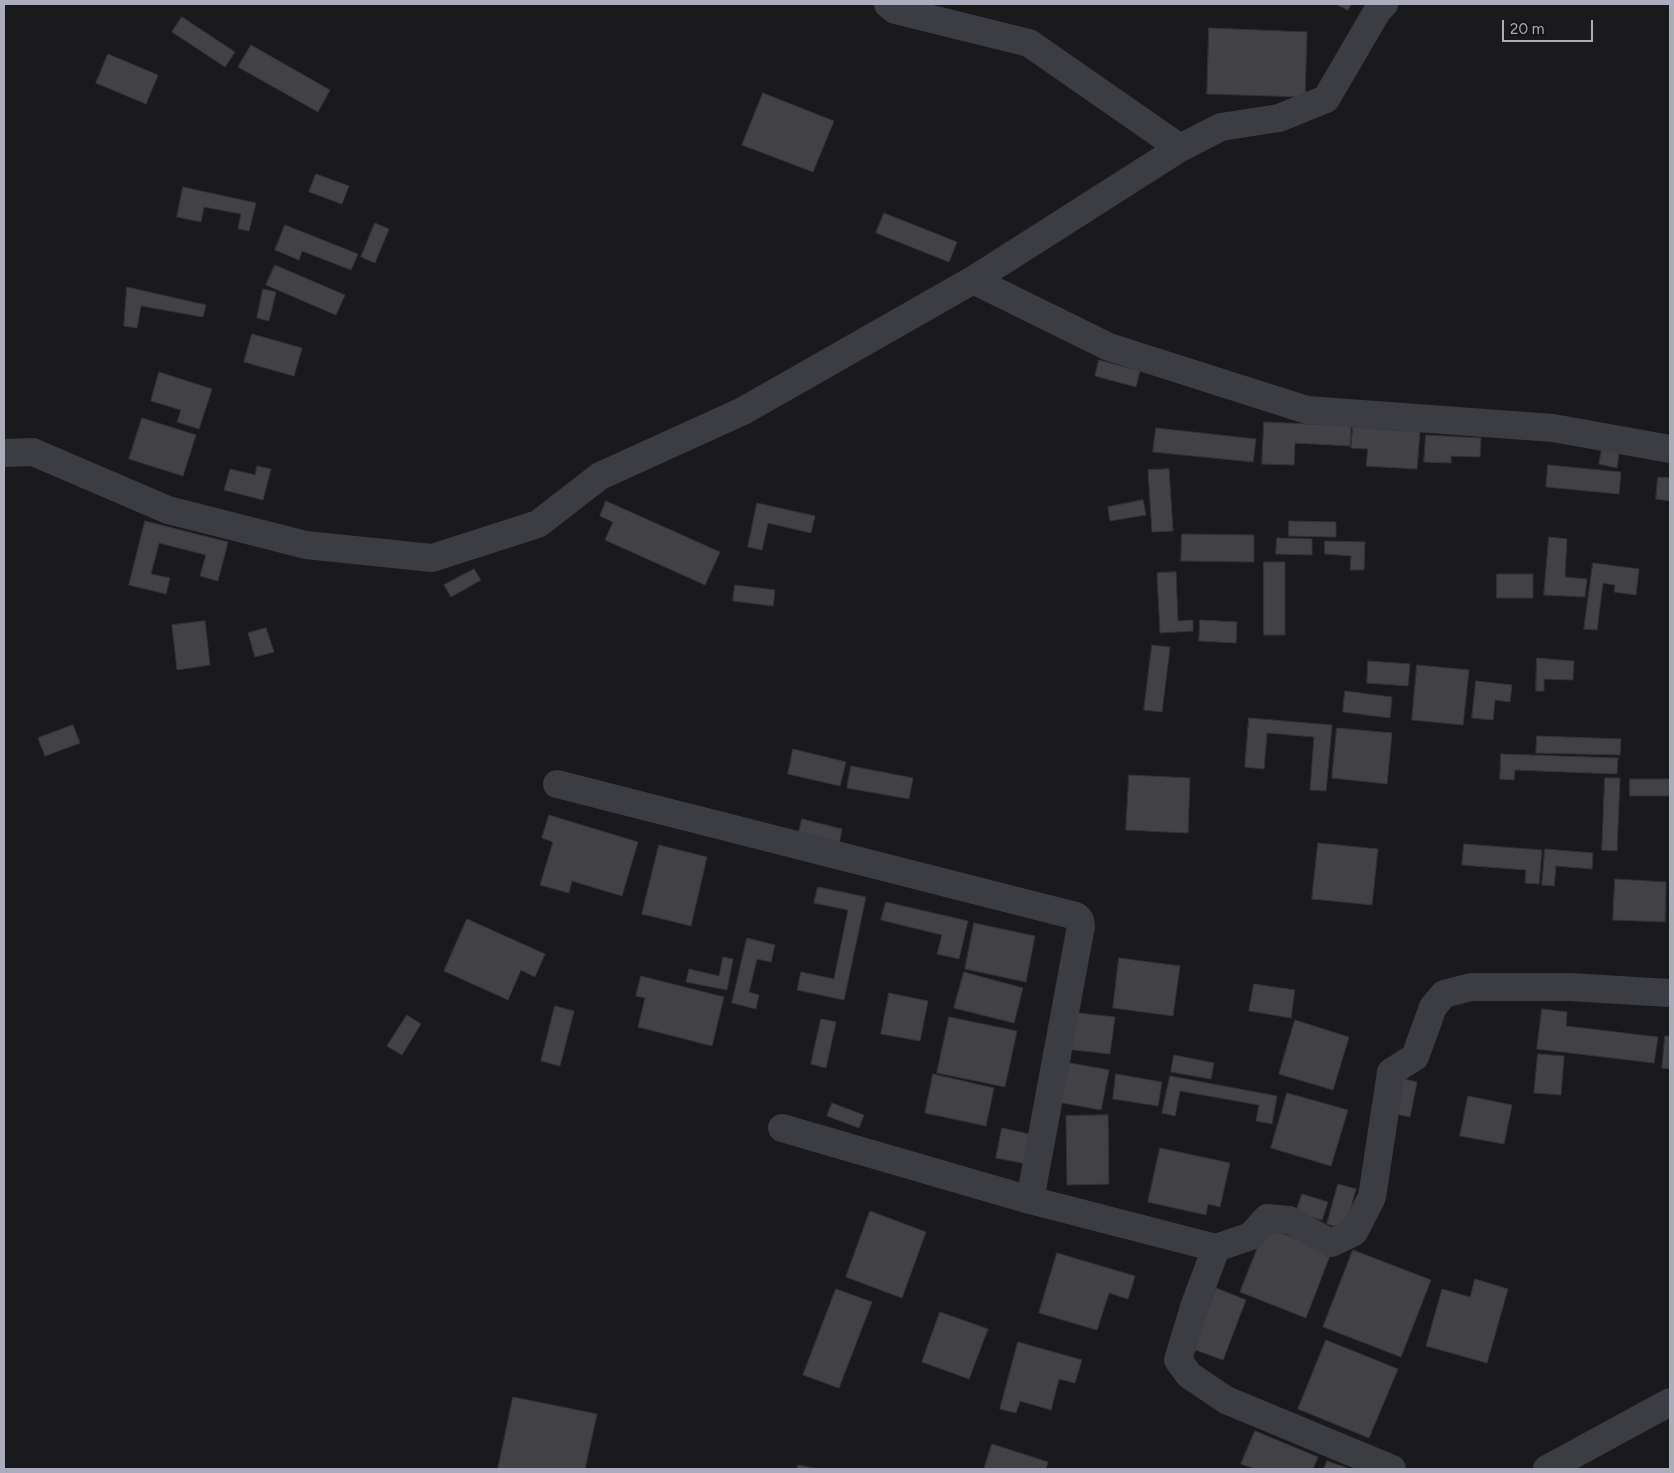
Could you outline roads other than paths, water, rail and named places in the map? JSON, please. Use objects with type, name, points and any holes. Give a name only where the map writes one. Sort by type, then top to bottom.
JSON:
[{"type":"street","points":[[888,4],[895,10],[1029,43],[1180,148]]},
{"type":"street","points":[[4,453],[33,452],[168,510],[306,545],[432,558],[538,524],[600,476],[743,411],[973,280],[1180,148],[1220,127],[1279,118],[1326,99],[1378,10],[1384,4]]},
{"type":"street","points":[[973,280],[1109,347],[1307,410],[1553,428],[1670,449]]},
{"type":"street","points":[[557,784],[1076,916],[1080,920],[1081,926],[1030,1200]]},
{"type":"street","points":[[782,1128],[1030,1200],[1216,1248],[1251,1236],[1267,1218],[1289,1220],[1331,1242],[1354,1232],[1372,1197],[1391,1072],[1415,1057],[1433,1007],[1444,994],[1471,987],[1570,987],[1670,993]]},
{"type":"street","points":[[1216,1248],[1194,1307],[1178,1360],[1189,1375],[1226,1400],[1392,1469]]},
{"type":"street","points":[[1547,1469],[1670,1402]]}]
